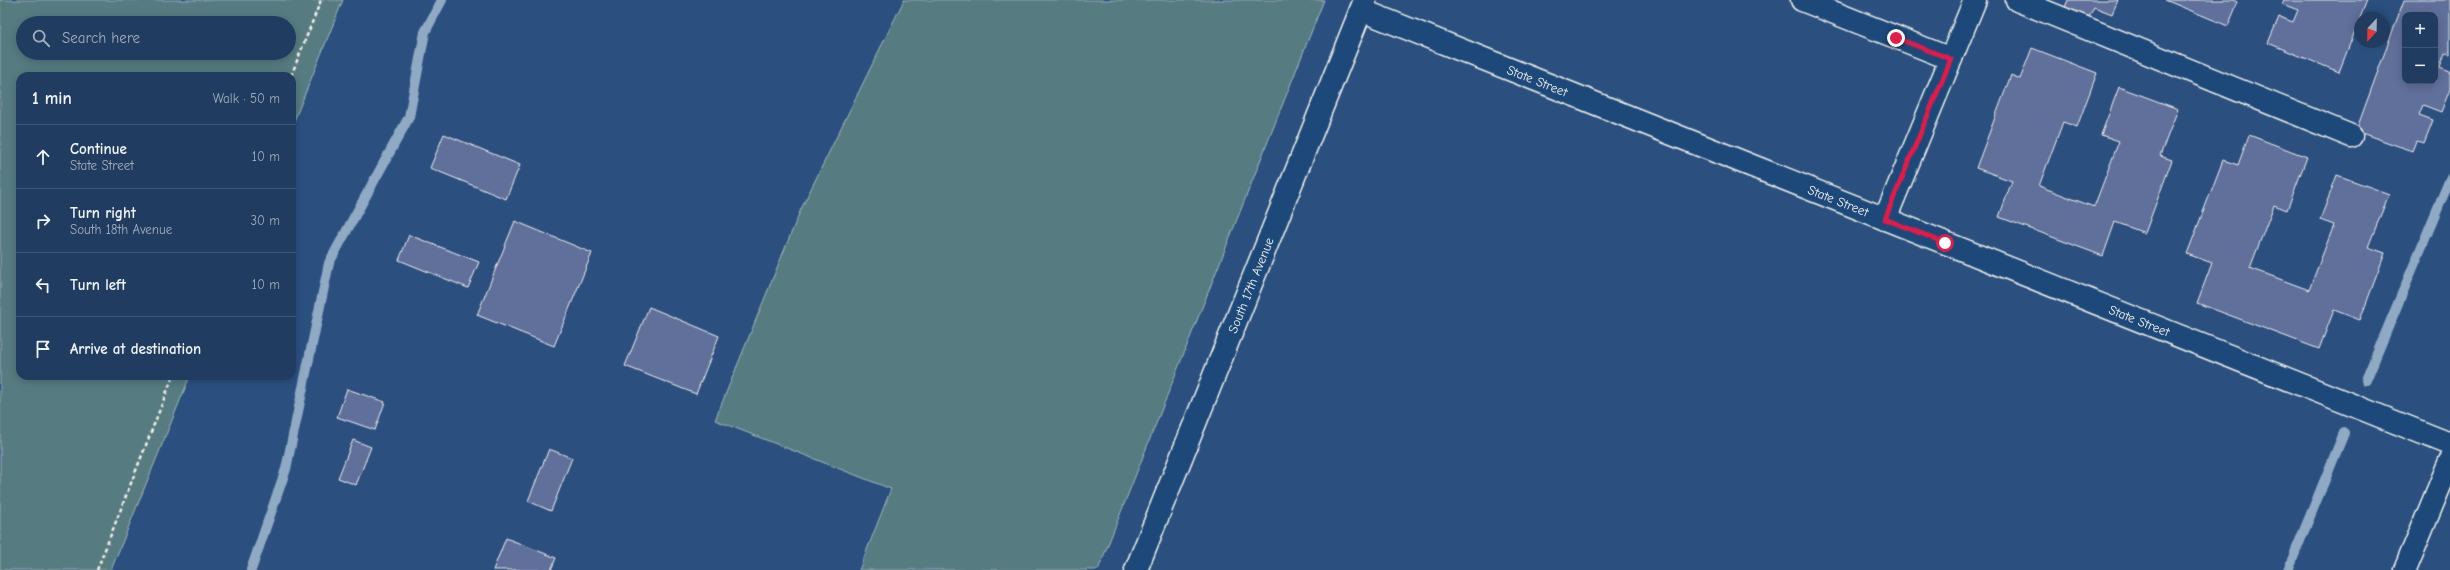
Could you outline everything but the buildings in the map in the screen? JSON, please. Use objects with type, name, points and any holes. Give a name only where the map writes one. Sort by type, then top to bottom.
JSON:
[{"type":"street","points":[[1802,0],[1951,59]]},
{"type":"street","points":[[1885,219],[1975,0]]},
{"type":"street","points":[[2017,0],[2351,136]]},
{"type":"street","name":"State Street","points":[[1363,5],[1885,219],[2450,444]]},
{"type":"street","name":"South 17th Avenue","points":[[1136,570],[1363,5]]},
{"type":"street","points":[[2405,570],[2450,461]]},
{"type":"path","points":[[293,72],[321,0]]},
{"type":"path","points":[[97,570],[171,380]]},
{"type":"green space","points":[[0,0],[343,0],[296,116],[296,72],[16,72],[16,380],[188,380],[111,570],[0,570]]},
{"type":"green space","points":[[904,0],[1324,0],[1098,570],[859,570],[891,489],[715,420],[801,209]]},
{"type":"waterway","points":[[251,570],[286,469],[329,263],[409,117],[425,32],[442,0]]},
{"type":"waterway","points":[[2366,380],[2450,179]]},
{"type":"waterway","points":[[2288,570],[2344,433]]},
{"type":"route","points":[[1896,38],[1951,59],[1885,219],[1945,243]]}]
